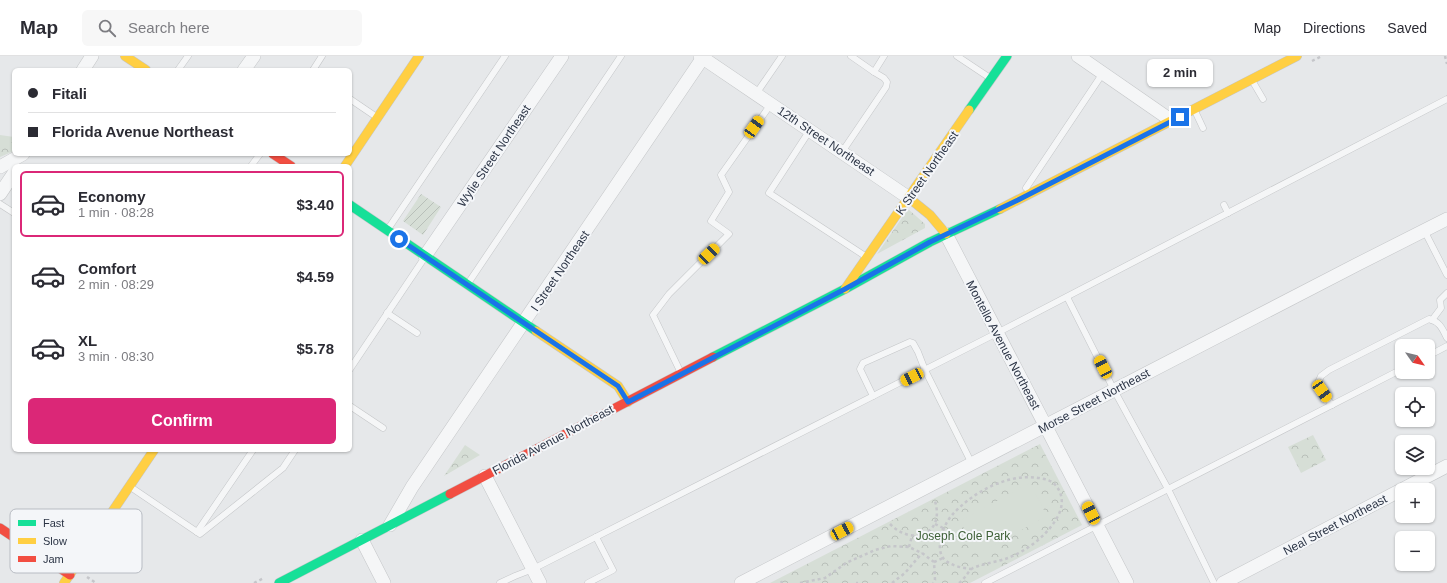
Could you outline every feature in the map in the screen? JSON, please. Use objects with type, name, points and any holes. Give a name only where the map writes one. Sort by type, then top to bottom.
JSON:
[{"type":"main road","points":[[124,56],[143,68]]},
{"type":"main road","points":[[352,156],[419,56]]},
{"type":"main road","name":"K Street Northeast","points":[[845,289],[1008,56]]},
{"type":"main road","name":"Florida Avenue Northeast","points":[[279,583],[845,289],[946,234],[1018,200],[1297,56]]},
{"type":"main road","points":[[276,156],[288,164]]},
{"type":"main road","name":"12th Street Northeast","points":[[909,198],[930,215],[946,234]]},
{"type":"main road","points":[[352,207],[618,386],[628,402]]},
{"type":"main road","points":[[114,509],[153,452]]},
{"type":"main road","points":[[1,532],[10,538]]},
{"type":"main road","points":[[67,573],[78,581]]},
{"type":"main road","points":[[64,583],[70,575]]},
{"type":"street","points":[[84,68],[92,56]]},
{"type":"street","points":[[245,68],[254,56]]},
{"type":"street","name":"Wylie Street Northeast","points":[[426,256],[562,56]]},
{"type":"street","points":[[1078,56],[1172,121]]},
{"type":"street","name":"12th Street Northeast","points":[[702,57],[909,198]]},
{"type":"street","name":"I Street Northeast","points":[[389,526],[412,487],[702,57]]},
{"type":"street","points":[[0,167],[19,156]]},
{"type":"street","points":[[0,194],[12,177]]},
{"type":"street","name":"Morse Street Northeast","points":[[741,583],[758,577],[1114,390],[1447,219]]},
{"type":"street","name":"Montello Avenue Northeast","points":[[946,234],[1128,583]]},
{"type":"street","name":"Neal Street Northeast","points":[[1223,583],[1447,466]]},
{"type":"street","points":[[485,476],[540,583]]},
{"type":"street","points":[[362,540],[384,583]]},
{"type":"lane","points":[[179,68],[188,56]]},
{"type":"lane","points":[[313,68],[322,56]]},
{"type":"lane","points":[[387,230],[505,56]]},
{"type":"lane","points":[[467,285],[621,56]]},
{"type":"lane","points":[[756,94],[782,56]]},
{"type":"lane","points":[[842,152],[886,86],[887,82],[884,78],[851,56]]},
{"type":"lane","points":[[874,72],[884,56]]},
{"type":"lane","points":[[957,56],[991,79]]},
{"type":"lane","points":[[1018,200],[1103,73]]},
{"type":"lane","points":[[1252,80],[1263,100]]},
{"type":"lane","points":[[500,583],[533,569],[925,370],[1302,176],[1447,99]]},
{"type":"lane","points":[[352,100],[378,118]]},
{"type":"lane","points":[[682,374],[653,315],[669,294],[729,234],[711,221],[728,192],[721,175],[770,104]]},
{"type":"lane","points":[[1194,109],[1204,128]]},
{"type":"lane","points":[[810,130],[769,193],[867,258]]},
{"type":"lane","points":[[1299,169],[1302,176]]},
{"type":"lane","points":[[0,204],[12,213]]},
{"type":"lane","points":[[1224,205],[1228,213]]},
{"type":"lane","points":[[1424,230],[1447,275]]},
{"type":"lane","points":[[352,366],[426,256]]},
{"type":"lane","points":[[1432,320],[1441,308],[1440,300],[1447,294]]},
{"type":"lane","points":[[1067,297],[1114,390],[1168,489],[1214,583]]},
{"type":"lane","points":[[388,313],[417,333]]},
{"type":"lane","points":[[1332,406],[1318,383],[1321,376],[1429,319],[1436,321],[1442,328],[1447,338]]},
{"type":"lane","points":[[873,396],[860,369],[863,363],[910,342],[912,343],[918,352],[925,370],[972,464]]},
{"type":"lane","points":[[1435,352],[1447,346]]},
{"type":"lane","points":[[352,357],[356,360]]},
{"type":"lane","points":[[985,583],[1395,373]]},
{"type":"lane","points":[[352,407],[382,428]]},
{"type":"lane","points":[[197,532],[252,452]]},
{"type":"lane","points":[[129,486],[200,534],[283,468],[294,452]]},
{"type":"lane","points":[[588,583],[613,570],[596,537]]},
{"type":"path","points":[[1445,56],[1447,64]]},
{"type":"path","points":[[1033,477],[1048,480],[1056,486],[1060,492],[1062,500],[1060,513],[1050,529],[1029,547],[1009,557],[972,569],[961,568],[943,558],[940,548],[943,528],[952,515],[965,503],[981,492],[997,484],[1016,478],[1033,477]]},
{"type":"path","points":[[1060,492],[1066,489]]},
{"type":"path","points":[[890,524],[902,533],[912,536],[920,536],[928,532],[935,524],[937,518],[935,501]]},
{"type":"path","points":[[935,524],[943,528]]},
{"type":"path","points":[[909,547],[912,536]]},
{"type":"path","points":[[800,583],[825,578],[846,563],[875,550],[891,546],[909,547],[922,553],[934,562],[935,580],[933,583]]},
{"type":"path","points":[[892,583],[905,573],[922,553]]},
{"type":"path","points":[[934,562],[943,558]]},
{"type":"path","points":[[959,583],[972,569]]},
{"type":"green space","points":[[0,135],[12,137],[12,152],[0,157]]},
{"type":"green space","points":[[421,194],[441,207],[423,235],[403,221]]},
{"type":"green space","points":[[908,209],[925,224],[925,228],[877,254]]},
{"type":"green space","points":[[1313,435],[1326,460],[1301,473],[1288,447]]},
{"type":"green space","name":"Joseph Cole Park","points":[[1040,444],[1082,525],[970,583],[770,583]]},
{"type":"green space","points":[[465,445],[480,455],[444,476]]},
{"type":"green space","points":[[1030,483],[1047,516],[978,554],[960,521]]},
{"type":"traffic: fast","points":[[969,110],[1007,56]]},
{"type":"traffic: fast","points":[[352,206],[536,331]]},
{"type":"traffic: fast","points":[[713,357],[845,289],[930,242],[1000,209]]},
{"type":"traffic: fast","points":[[279,583],[450,494]]},
{"type":"traffic: slow","points":[[125,56],[143,68]]},
{"type":"traffic: slow","points":[[352,156],[419,56]]},
{"type":"traffic: slow","points":[[1000,209],[1297,56]]},
{"type":"traffic: slow","points":[[845,289],[969,110]]},
{"type":"traffic: slow","points":[[346,164],[352,156]]},
{"type":"traffic: slow","points":[[909,198],[930,215],[946,234]]},
{"type":"traffic: slow","points":[[536,331],[618,386],[628,402]]},
{"type":"traffic: slow","points":[[114,509],[153,452]]},
{"type":"traffic: slow","points":[[64,583],[71,573]]},
{"type":"traffic: jam","points":[[276,156],[288,164]]},
{"type":"traffic: jam","points":[[450,494],[713,357]]},
{"type":"traffic: jam","points":[[0,528],[10,535]]},
{"type":"route","points":[[399,239],[618,386],[628,402],[845,289],[930,242],[1018,200],[1180,117]]}]
